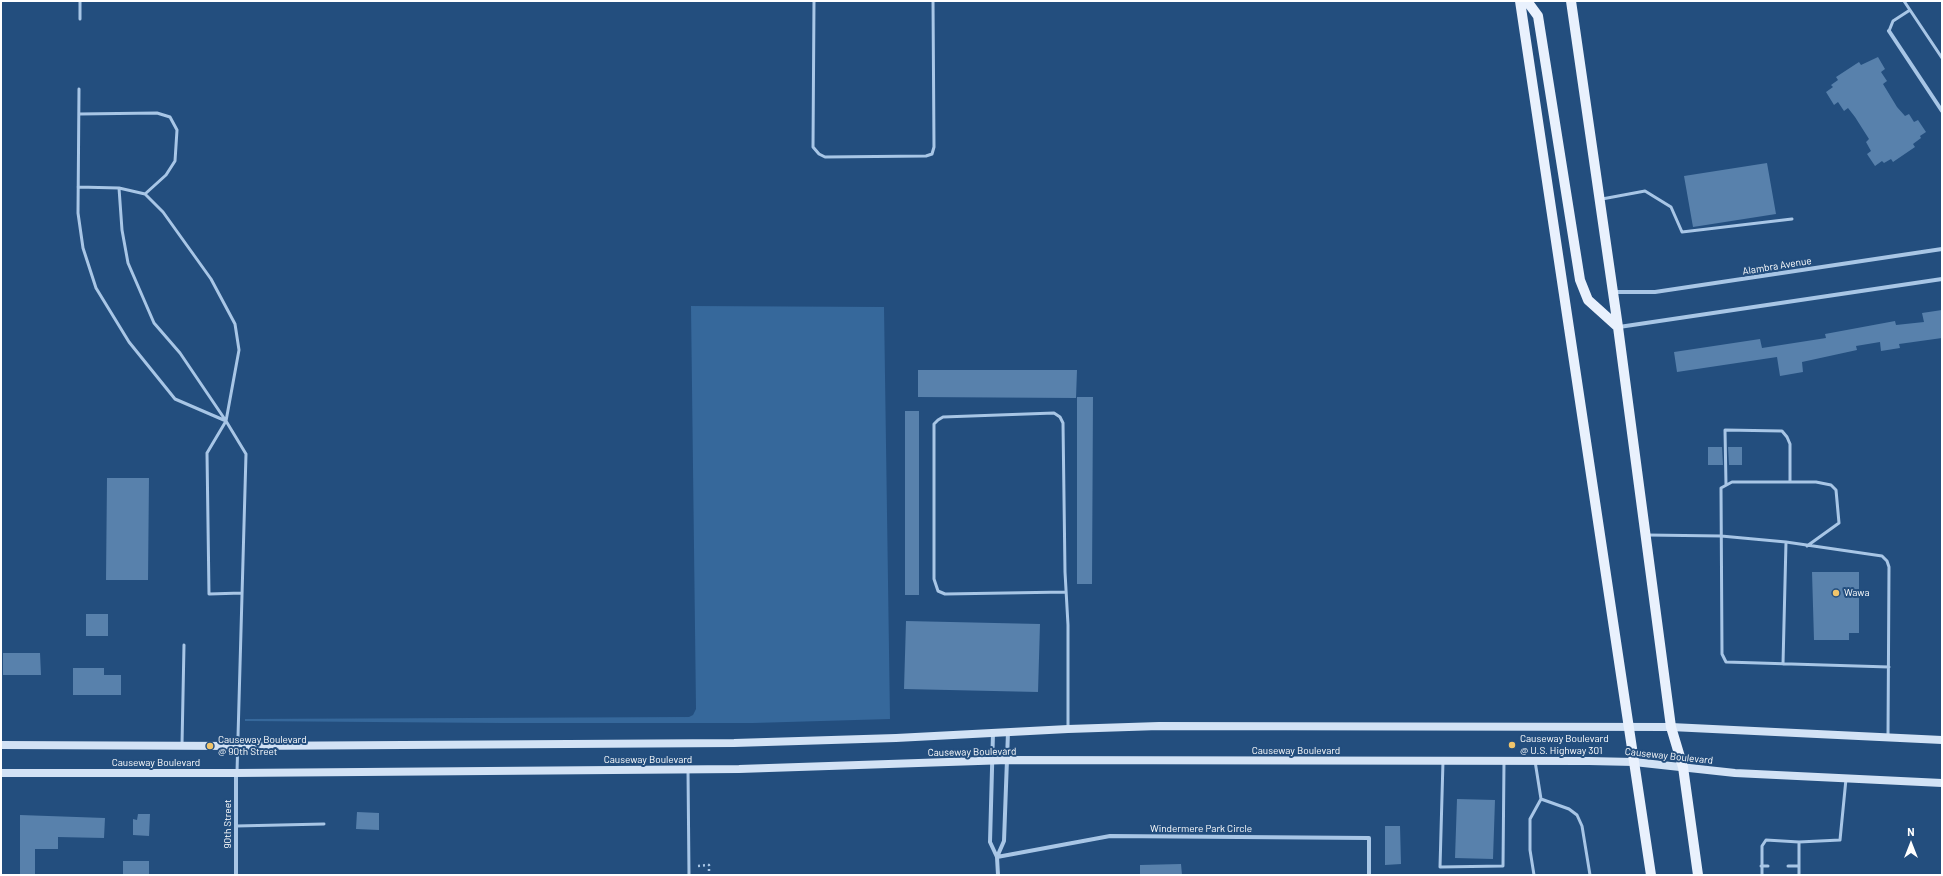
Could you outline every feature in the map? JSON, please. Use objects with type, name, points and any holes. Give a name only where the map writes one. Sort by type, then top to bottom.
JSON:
[{"type":"main road","points":[[1520,1],[1627,726],[1651,875]]},
{"type":"main road","points":[[1527,1],[1538,16],[1580,280],[1588,300],[1618,327]]},
{"type":"main road","points":[[1571,1],[1618,327],[1671,727],[1683,767],[1698,875]]},
{"type":"main road","name":"Causeway Boulevard","points":[[1,745],[238,746],[734,743],[1159,726],[1627,726],[1942,740]]},
{"type":"main road","name":"Causeway Boulevard","points":[[1,773],[236,774],[688,770],[1008,760],[1535,761],[1634,762],[1735,774],[1942,783]]},
{"type":"street","points":[[1889,31],[1942,111]]},
{"type":"street","name":"Alambra Avenue","points":[[1613,292],[1655,292],[1942,250]]},
{"type":"street","points":[[1618,327],[1942,279]]},
{"type":"street","points":[[997,857],[1004,841],[1008,732]]},
{"type":"street","points":[[993,733],[990,842],[997,857],[998,875]]},
{"type":"street","name":"90th Street","points":[[236,774],[236,875]]},
{"type":"street","name":"Windermere Park Circle","points":[[997,857],[1110,836],[1369,838],[1369,875]]},
{"type":"lane","points":[[80,1],[80,19]]},
{"type":"lane","points":[[814,1],[813,147],[818,154],[825,157],[870,157],[926,156],[932,154],[934,147],[933,1]]},
{"type":"lane","points":[[1904,1],[1942,58]]},
{"type":"lane","points":[[1889,31],[1893,21],[1910,10]]},
{"type":"lane","points":[[79,89],[78,213],[82,248],[96,288],[129,342],[175,399],[226,421]]},
{"type":"lane","points":[[79,114],[157,113],[170,117],[177,130],[175,161],[166,175],[145,194]]},
{"type":"lane","points":[[78,187],[119,188],[145,194],[163,212],[211,279],[234,324],[239,350],[226,421],[207,453],[209,594],[242,593]]},
{"type":"lane","points":[[119,188],[122,230],[128,263],[154,322],[180,353],[226,421],[246,454],[236,774]]},
{"type":"lane","points":[[1600,199],[1645,191],[1671,207],[1682,232],[1792,219]]},
{"type":"lane","points":[[1066,592],[945,594],[938,591],[934,579],[934,424],[938,420],[943,418],[1054,413],[1063,423],[1066,592],[1068,729]]},
{"type":"lane","points":[[1726,485],[1725,430],[1782,431],[1790,444],[1790,482]]},
{"type":"lane","points":[[1807,546],[1839,523],[1836,490],[1831,485],[1816,482],[1732,482],[1721,488],[1722,654],[1726,662],[1889,667]]},
{"type":"lane","points":[[1646,535],[1721,536],[1786,542],[1882,556],[1887,561],[1889,567],[1888,737]]},
{"type":"lane","points":[[1783,664],[1786,542]]},
{"type":"lane","points":[[182,745],[184,645]]},
{"type":"lane","points":[[1443,761],[1440,867],[1503,866],[1504,761]]},
{"type":"lane","points":[[1534,875],[1530,850],[1530,819],[1541,800],[1535,761]]},
{"type":"lane","points":[[688,770],[689,875]]},
{"type":"lane","points":[[1762,875],[1762,846],[1766,840],[1798,842],[1840,840],[1846,778]]},
{"type":"lane","points":[[1541,800],[1569,809],[1577,815],[1582,826],[1590,875]]},
{"type":"lane","points":[[236,826],[324,824]]},
{"type":"lane","points":[[1798,842],[1799,875]]},
{"type":"lane","points":[[1762,866],[1768,866]]},
{"type":"lane","points":[[1788,866],[1799,866]]},
{"type":"shaded area","points":[[691,306],[884,307],[890,719],[753,723],[245,721],[245,719],[689,717],[693,715],[696,709]]},
{"type":"building","points":[[1878,57],[1885,69],[1881,72],[1887,81],[1883,84],[1897,107],[1905,116],[1909,114],[1914,122],[1918,120],[1926,132],[1913,144],[1915,147],[1893,162],[1891,159],[1884,163],[1882,161],[1875,166],[1867,154],[1871,151],[1866,142],[1869,139],[1855,117],[1848,108],[1844,111],[1838,102],[1834,105],[1826,92],[1833,87],[1831,85],[1838,80],[1836,77],[1859,62],[1861,65]]},
{"type":"building","points":[[1767,163],[1776,214],[1693,227],[1684,176]]},
{"type":"building","points":[[1942,310],[1942,338],[1899,344],[1900,348],[1881,351],[1880,342],[1856,346],[1857,350],[1802,362],[1803,372],[1780,376],[1777,357],[1677,372],[1674,352],[1760,339],[1762,348],[1826,338],[1825,334],[1895,321],[1896,325],[1924,322],[1922,313]]},
{"type":"building","points":[[918,370],[1077,370],[1076,398],[918,397]]},
{"type":"building","points":[[1077,397],[1093,397],[1092,584],[1077,584]]},
{"type":"building","points":[[905,411],[919,411],[919,595],[905,595]]},
{"type":"building","points":[[1708,447],[1722,447],[1723,465],[1708,465]]},
{"type":"building","points":[[1728,447],[1742,447],[1742,465],[1729,465]]},
{"type":"building","points":[[107,478],[149,478],[148,580],[106,580]]},
{"type":"building","name":"Wawa","points":[[1812,572],[1859,572],[1859,633],[1849,633],[1849,640],[1814,640]]},
{"type":"building","points":[[86,614],[108,614],[108,636],[86,636]]},
{"type":"building","points":[[906,621],[1040,624],[1038,692],[904,689]]},
{"type":"building","points":[[3,653],[40,653],[41,675],[3,675]]},
{"type":"building","points":[[73,668],[104,668],[104,675],[121,675],[121,695],[73,695]]},
{"type":"building","points":[[1457,799],[1495,800],[1493,859],[1455,858]]},
{"type":"building","points":[[357,812],[379,813],[379,830],[356,829]]},
{"type":"building","points":[[138,814],[150,814],[149,836],[133,835],[133,819],[137,820]]},
{"type":"building","points":[[20,815],[105,818],[104,838],[58,837],[58,849],[35,849],[35,875],[20,875]]},
{"type":"building","points":[[1385,826],[1400,826],[1401,864],[1385,865]]},
{"type":"building","points":[[123,861],[149,861],[149,875],[123,875]]},
{"type":"building","points":[[1181,864],[1182,875],[1140,875],[1140,865]]},
{"type":"place","name":"Wawa","points":[[1836,593]]},
{"type":"place","name":"Causeway Boulevard @ U.S. Highway 301","points":[[1512,745]]},
{"type":"place","name":"Causeway Boulevard @ 90th Street","points":[[210,746]]}]
